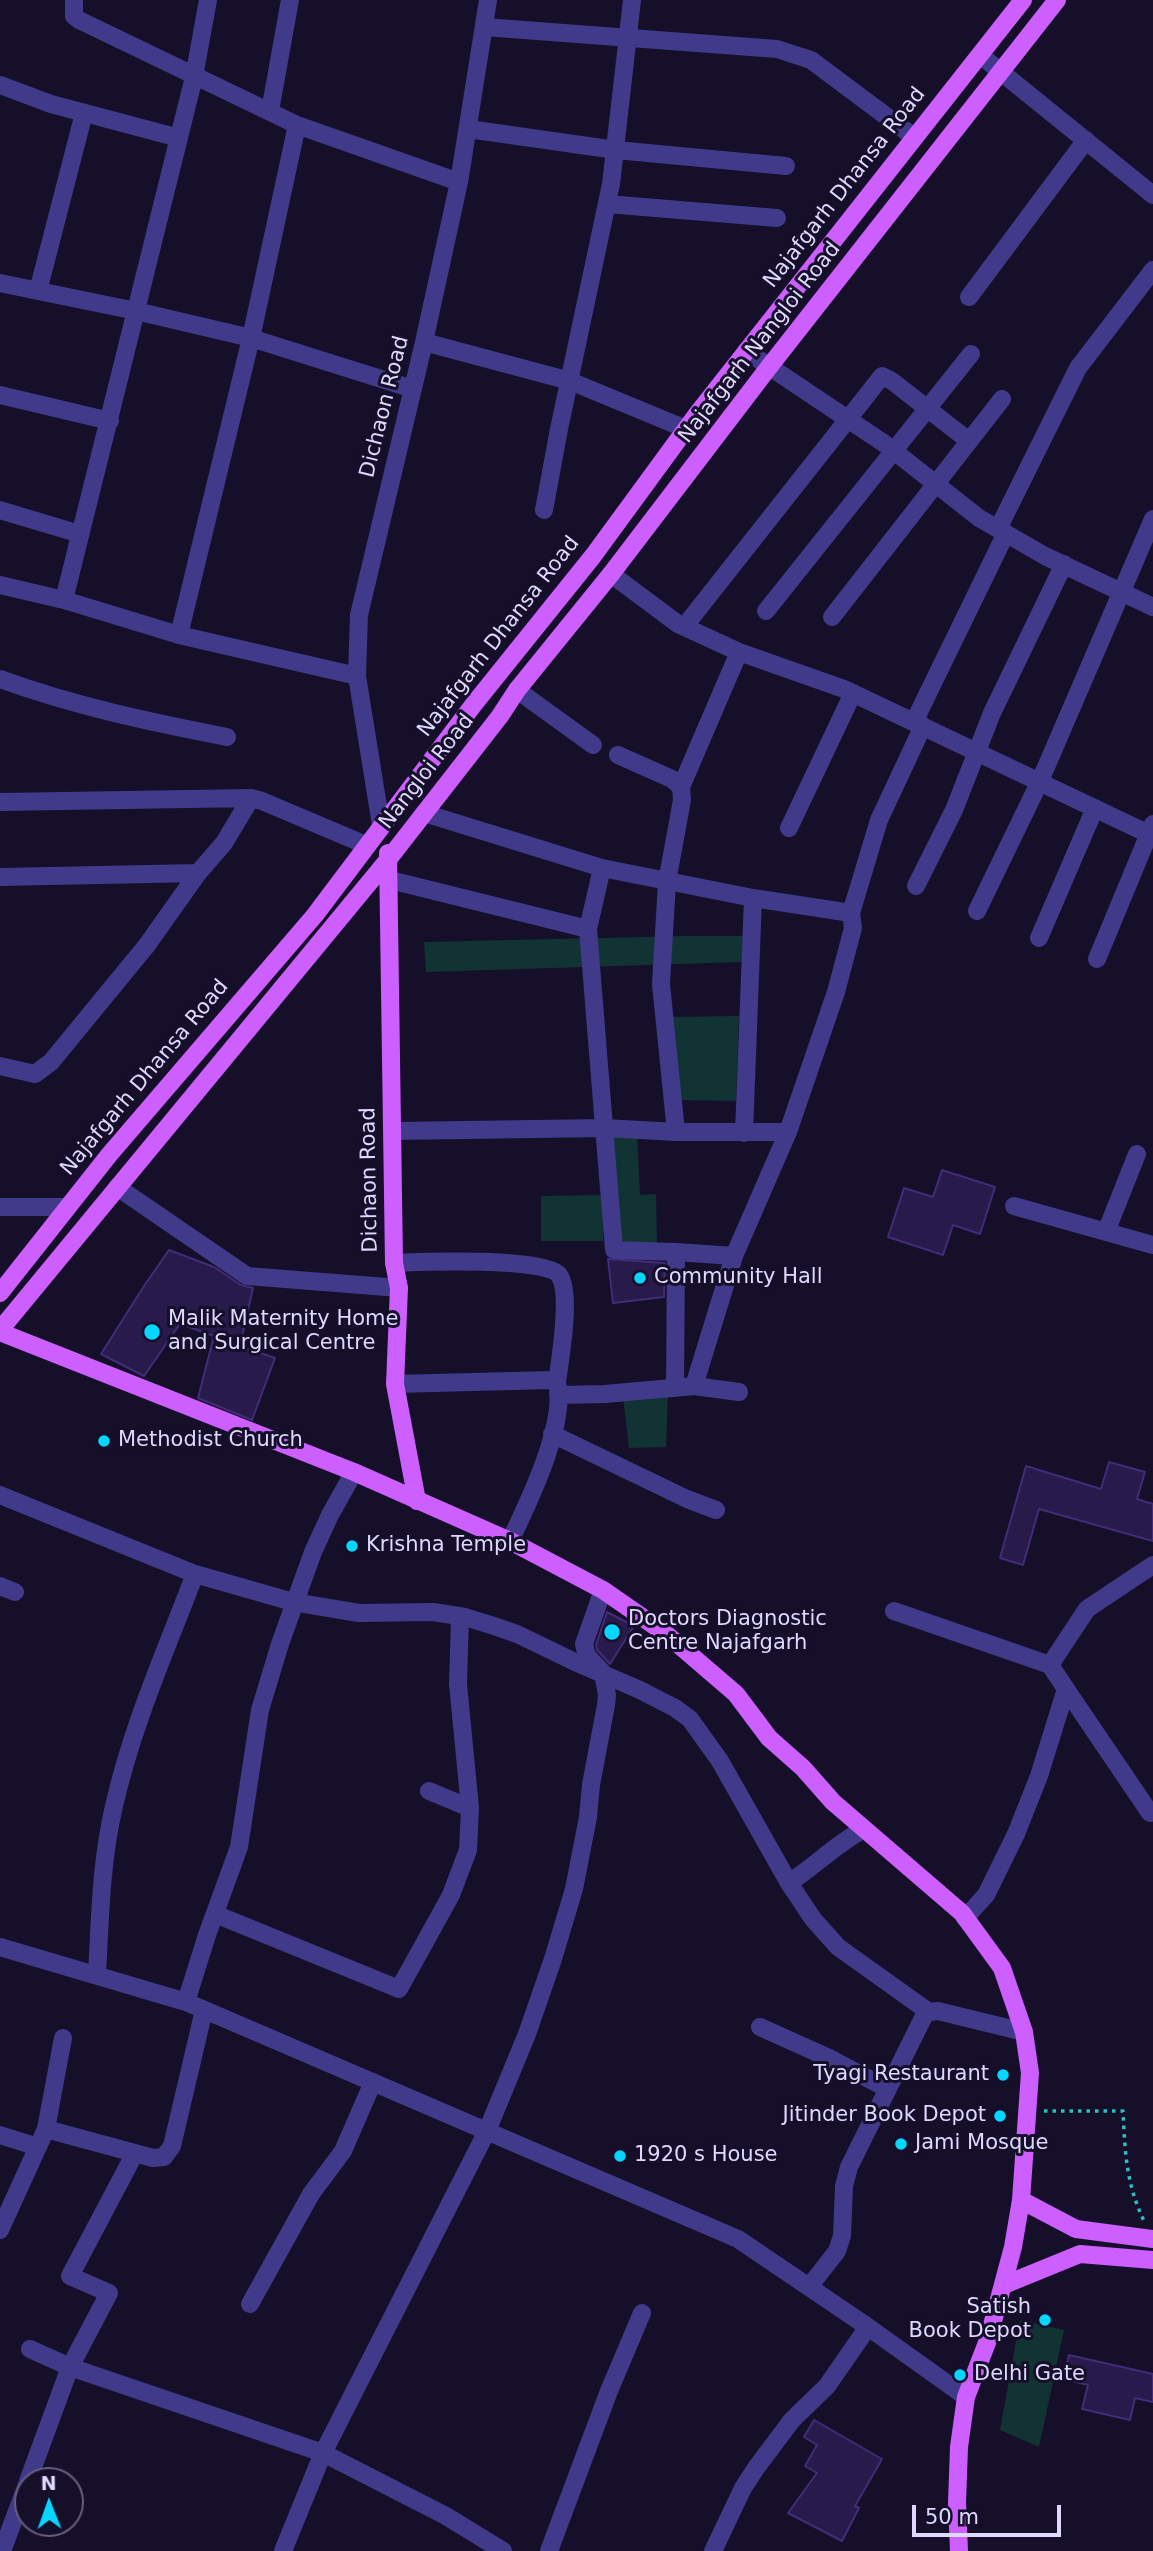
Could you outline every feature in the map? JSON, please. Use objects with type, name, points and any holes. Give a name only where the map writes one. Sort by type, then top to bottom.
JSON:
[{"type":"main road","name":"Najafgarh Dhansa Road","points":[[0,1293],[67,1206],[214,1030],[315,915],[474,704],[593,555],[746,351],[1023,0]]},
{"type":"main road","name":"Najafgarh Nangloi Road","points":[[500,716],[517,690],[611,574],[769,367],[1058,0]]},
{"type":"main road","name":"Nangloi Road","points":[[0,1331],[238,1040],[267,1009],[500,716]]},
{"type":"main road","name":"Dichaon Road","points":[[381,825],[389,856],[390,880],[394,1263],[399,1288],[396,1384],[417,1501]]},
{"type":"main road","points":[[0,1331],[354,1472],[510,1541],[603,1590],[665,1633],[736,1694],[769,1738],[803,1768],[833,1802],[965,1918],[1002,1968],[1024,2032],[1030,2073],[1021,2200],[1004,2285],[988,2340],[966,2398],[959,2447],[959,2551]]},
{"type":"main road","points":[[1021,2200],[1076,2230],[1153,2239]]},
{"type":"main road","points":[[1004,2285],[1080,2254],[1153,2260]]},
{"type":"street","points":[[74,0],[73,11],[79,20],[194,77],[297,125],[459,182]]},
{"type":"street","points":[[64,600],[194,77],[208,0]]},
{"type":"street","points":[[270,111],[290,0]]},
{"type":"street","name":"Dichaon Road","points":[[381,825],[357,676],[357,634],[362,598],[424,342],[459,182],[488,0]]},
{"type":"street","points":[[544,510],[607,204],[616,150],[632,0]]},
{"type":"street","points":[[484,27],[791,52],[811,60],[914,137]]},
{"type":"street","points":[[979,55],[1153,195]]},
{"type":"street","points":[[0,85],[51,104],[179,138]]},
{"type":"street","points":[[38,292],[83,113]]},
{"type":"street","points":[[179,635],[251,338],[297,125]]},
{"type":"street","points":[[468,129],[616,150],[786,166]]},
{"type":"street","points":[[969,297],[1086,140]]},
{"type":"street","points":[[607,204],[777,218]]},
{"type":"street","points":[[694,1386],[734,1256],[788,1132],[836,992],[853,928],[851,913],[878,820],[1002,531],[1078,368],[1153,270]]},
{"type":"street","points":[[0,283],[136,310],[251,338],[413,389]]},
{"type":"street","points":[[424,342],[570,381],[686,429]]},
{"type":"street","points":[[746,351],[892,450],[979,518],[1064,564],[1153,607]]},
{"type":"street","points":[[766,611],[971,354]]},
{"type":"street","points":[[684,627],[882,376],[969,441]]},
{"type":"street","points":[[0,395],[110,421]]},
{"type":"street","points":[[832,617],[1002,399]]},
{"type":"street","points":[[0,510],[80,534]]},
{"type":"street","points":[[977,911],[1040,781],[1153,519]]},
{"type":"street","points":[[916,886],[954,810],[992,713],[1064,564]]},
{"type":"street","points":[[611,574],[684,627],[739,652],[853,693],[1095,808],[1152,831],[1097,959]]},
{"type":"street","points":[[0,585],[64,600],[179,635],[357,676]]},
{"type":"street","points":[[676,1132],[661,984],[667,882],[682,800],[681,787],[739,652]]},
{"type":"street","points":[[0,679],[80,705],[227,737]]},
{"type":"street","points":[[517,690],[593,745]]},
{"type":"street","points":[[789,828],[853,693]]},
{"type":"street","points":[[618,755],[672,779],[681,787]]},
{"type":"street","points":[[0,1066],[35,1074],[51,1062],[147,945],[198,873],[224,843],[251,798]]},
{"type":"street","points":[[0,802],[251,798],[366,845]]},
{"type":"street","points":[[1039,937],[1095,808]]},
{"type":"street","points":[[424,813],[602,868],[753,898],[851,913]]},
{"type":"street","points":[[602,868],[588,929],[614,1250],[734,1256]]},
{"type":"street","points":[[0,877],[198,873]]},
{"type":"street","points":[[390,880],[588,929]]},
{"type":"street","points":[[744,1133],[753,898]]},
{"type":"street","points":[[393,1131],[605,1128],[676,1132],[788,1132]]},
{"type":"street","points":[[1106,1232],[1138,1154]]},
{"type":"street","points":[[117,1187],[247,1276],[399,1288]]},
{"type":"street","points":[[0,1207],[67,1206]]},
{"type":"street","points":[[1014,1206],[1153,1245]]},
{"type":"street","points":[[675,1388],[676,1252]]},
{"type":"street","points":[[394,1263],[519,1264],[553,1269],[560,1275],[563,1284],[564,1318],[552,1434],[548,1452],[510,1541]]},
{"type":"street","points":[[396,1384],[552,1380],[558,1388],[605,1394],[694,1386],[739,1392]]},
{"type":"street","points":[[552,1434],[687,1499],[716,1510]]},
{"type":"street","points":[[187,2002],[239,1847],[260,1710],[293,1602],[330,1515],[354,1472]]},
{"type":"street","points":[[0,1495],[195,1574],[293,1602],[359,1613],[422,1611],[460,1616],[517,1634],[652,1696],[690,1719],[720,1761],[789,1884],[813,1919],[838,1947],[929,2012]]},
{"type":"street","points":[[1050,1665],[1087,1609],[1153,1565]]},
{"type":"street","points":[[97,1975],[103,1870],[114,1803],[140,1720],[195,1574]]},
{"type":"street","points":[[283,2551],[323,2454],[486,2131],[527,2034],[553,1959],[574,1889],[606,1705],[603,1673],[587,1656],[584,1644],[603,1590]]},
{"type":"street","points":[[894,1611],[1050,1665],[1150,1813]]},
{"type":"street","points":[[215,1913],[399,1989],[450,1895],[468,1850],[470,1808],[458,1684],[460,1616]]},
{"type":"street","points":[[965,1918],[986,1895],[1016,1834],[1039,1776],[1066,1689]]},
{"type":"street","points":[[429,1791],[470,1808]]},
{"type":"street","points":[[789,1884],[844,1840],[864,1829]]},
{"type":"street","points":[[0,1948],[187,2002],[737,2239],[868,2327],[966,2398]]},
{"type":"street","points":[[46,2129],[153,2158],[164,2157],[172,2146],[204,2010]]},
{"type":"street","points":[[810,2287],[837,2251],[844,2222],[844,2186],[849,2167],[924,2016],[938,2011],[1024,2032]]},
{"type":"street","points":[[760,2027],[829,2058],[888,2089]]},
{"type":"street","points":[[0,2230],[46,2129],[63,2038]]},
{"type":"street","points":[[250,2304],[311,2194],[343,2151],[373,2082]]},
{"type":"street","points":[[0,2134],[38,2147]]},
{"type":"street","points":[[33,2467],[70,2367],[109,2293],[70,2276],[135,2153]]},
{"type":"street","points":[[549,2551],[609,2390],[642,2313]]},
{"type":"street","points":[[713,2551],[743,2488],[756,2468],[792,2420],[827,2386],[868,2327]]},
{"type":"street","points":[[30,2349],[70,2367],[323,2454],[446,2516],[473,2544],[503,2551]]},
{"type":"street","points":[[2,2551],[14,2519]]},
{"type":"path","points":[[1029,2112],[1123,2111],[1128,2177],[1134,2199],[1153,2239]]},
{"type":"green space","points":[[743,936],[742,962],[426,972],[424,942]]},
{"type":"green space","points":[[739,1016],[736,1101],[672,1100],[667,1017]]},
{"type":"green space","points":[[637,1132],[640,1195],[656,1194],[657,1246],[621,1243],[611,1134]]},
{"type":"green space","points":[[602,1195],[603,1241],[541,1241],[541,1196]]},
{"type":"green space","points":[[668,1394],[666,1447],[629,1448],[623,1397]]},
{"type":"green space","points":[[1020,2320],[1064,2330],[1039,2447],[1000,2430]]},
{"type":"building","points":[[942,1170],[995,1187],[980,1234],[953,1225],[943,1255],[888,1237],[904,1188],[933,1197]]},
{"type":"building","points":[[169,1250],[214,1267],[241,1285],[253,1288],[240,1346],[275,1358],[252,1420],[198,1398],[214,1336],[180,1324],[144,1376],[101,1354]]},
{"type":"building","name":"Community Hall","points":[[608,1259],[665,1263],[664,1297],[613,1303]]},
{"type":"building","points":[[1109,1462],[1145,1472],[1137,1499],[1153,1504],[1153,1541],[1039,1509],[1023,1565],[1000,1558],[1026,1466],[1101,1489]]},
{"type":"building","points":[[607,1612],[634,1626],[610,1664],[597,1650],[596,1645]]},
{"type":"building","points":[[1069,2355],[1153,2374],[1153,2402],[1135,2398],[1130,2420],[1082,2409],[1088,2385],[1064,2379]]},
{"type":"building","points":[[814,2420],[882,2459],[855,2506],[859,2508],[842,2541],[788,2513],[817,2473],[805,2466],[817,2445],[804,2437]]},
{"type":"place","name":"Community Hall","points":[[640,1278]]},
{"type":"place","name":"Malik Maternity Home and Surgical Centre","points":[[152,1332]]},
{"type":"place","name":"Methodist Church","points":[[104,1441]]},
{"type":"place","name":"Krishna Temple","points":[[352,1546]]},
{"type":"place","name":"Doctors Diagnostic Centre Najafgarh","points":[[612,1632]]},
{"type":"place","name":"Tyagi Restaurant","points":[[1003,2075]]},
{"type":"place","name":"Jitinder Book Depot","points":[[1000,2116]]},
{"type":"place","name":"Jami Mosque","points":[[901,2144]]},
{"type":"place","name":"1920 s House","points":[[620,2156]]},
{"type":"place","name":"Satish Book Depot","points":[[1045,2320]]},
{"type":"place","name":"Delhi Gate","points":[[960,2375]]}]
